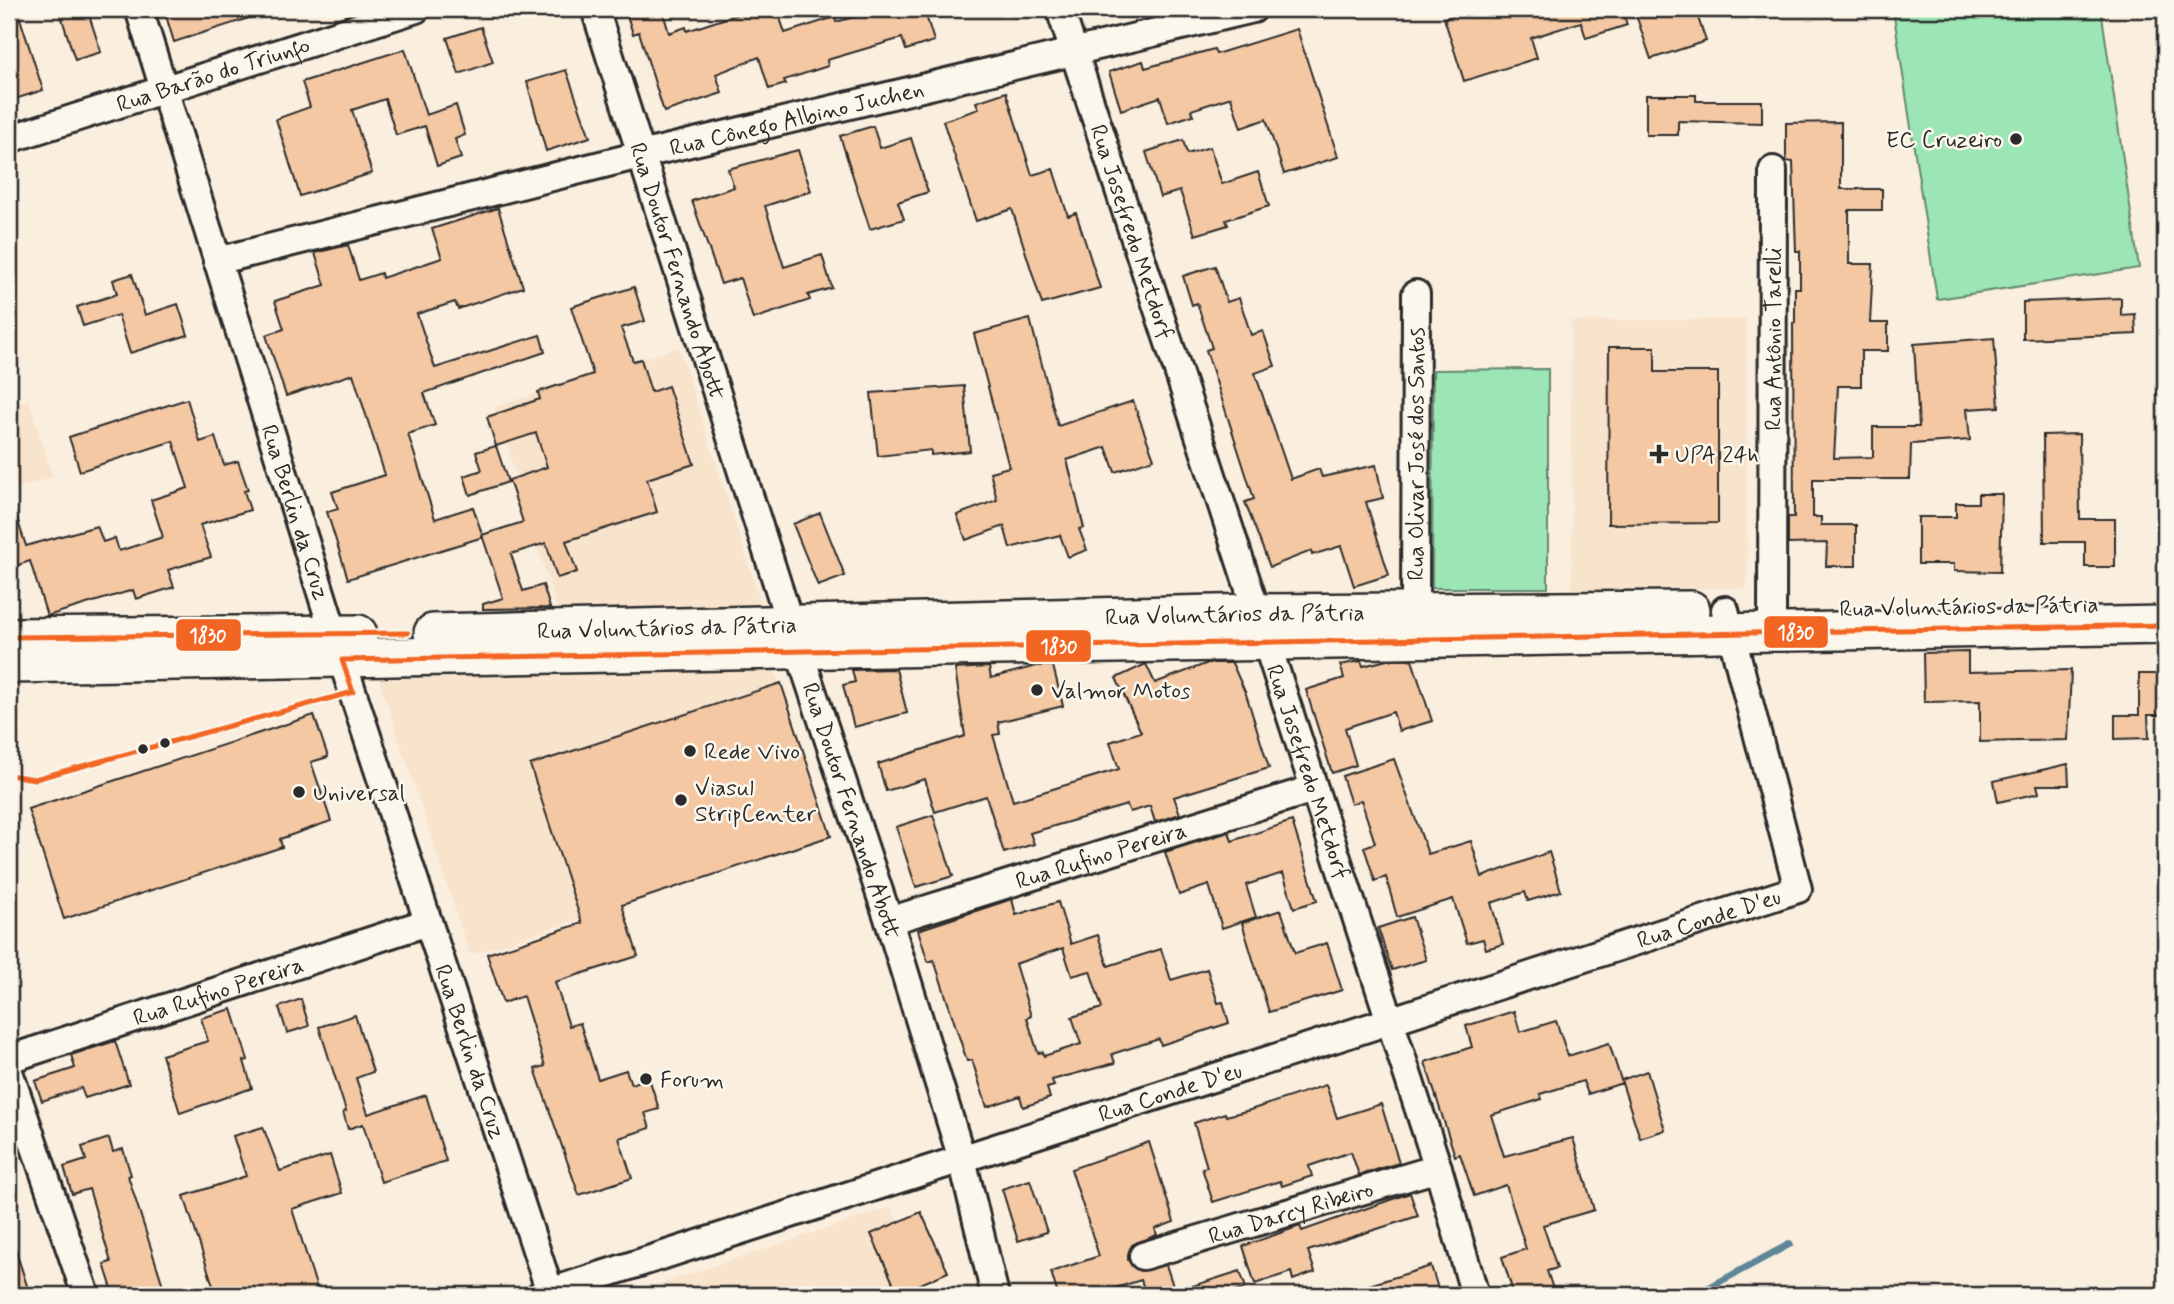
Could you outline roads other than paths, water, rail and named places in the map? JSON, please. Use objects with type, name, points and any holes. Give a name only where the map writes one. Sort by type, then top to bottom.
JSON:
[{"type":"main road","name":"Rua Voluntários da Pátria","points":[[1261,627],[1415,612],[1501,625],[1634,636],[1660,627],[1694,627],[1723,618]]},
{"type":"main road","name":"Rua Voluntários da Pátria","points":[[9,637],[134,649],[1261,627],[1501,625],[1723,618],[1772,621],[2164,618]]},
{"type":"main road","name":"Rua Voluntários da Pátria","points":[[9,664],[134,649]]},
{"type":"street","name":"Rua Berlin da Cruz","points":[[139,9],[338,647],[545,1294]]},
{"type":"street","name":"Rua Barão do Triunfo","points":[[9,139],[416,9]]},
{"type":"street","name":"Rua Doutor Fernando Abott","points":[[595,9],[795,637],[889,922],[962,1159],[995,1295]]},
{"type":"street","name":"Rua Josefredo Metdorf","points":[[1060,9],[1438,1168],[1475,1295]]},
{"type":"street","name":"Rua Cônego Albino Juchen","points":[[217,261],[640,155],[1253,9]]},
{"type":"street","name":"Rua Antônio Tarelli","points":[[1772,621],[1773,170]]},
{"type":"street","name":"Rua Olivar José dos Santos","points":[[1415,612],[1416,294]]},
{"type":"street","name":"Rua Conde D'eu","points":[[545,1294],[1798,890],[1723,618]]},
{"type":"street","name":"Rua Rufino Pereira","points":[[889,922],[1313,789]]},
{"type":"street","name":"Rua Rufino Pereira","points":[[9,1059],[428,922]]},
{"type":"street","points":[[9,1072],[86,1295]]},
{"type":"street","name":"Rua Darcy Ribeiro","points":[[1143,1256],[1438,1168]]},
{"type":"waterway","points":[[1695,1295],[1790,1244]]},
{"type":"place","name":"EC Cruzeiro","points":[[2016,139]]},
{"type":"place","name":"UPA 24h","points":[[1659,454]]},
{"type":"place","name":"Valmor Motos","points":[[1037,690]]},
{"type":"place","name":"Rede Vivo","points":[[690,751]]},
{"type":"place","name":"Universal","points":[[299,792]]},
{"type":"place","name":"Viasul StripCenter","points":[[681,800]]},
{"type":"place","name":"Forum","points":[[646,1079]]}]
